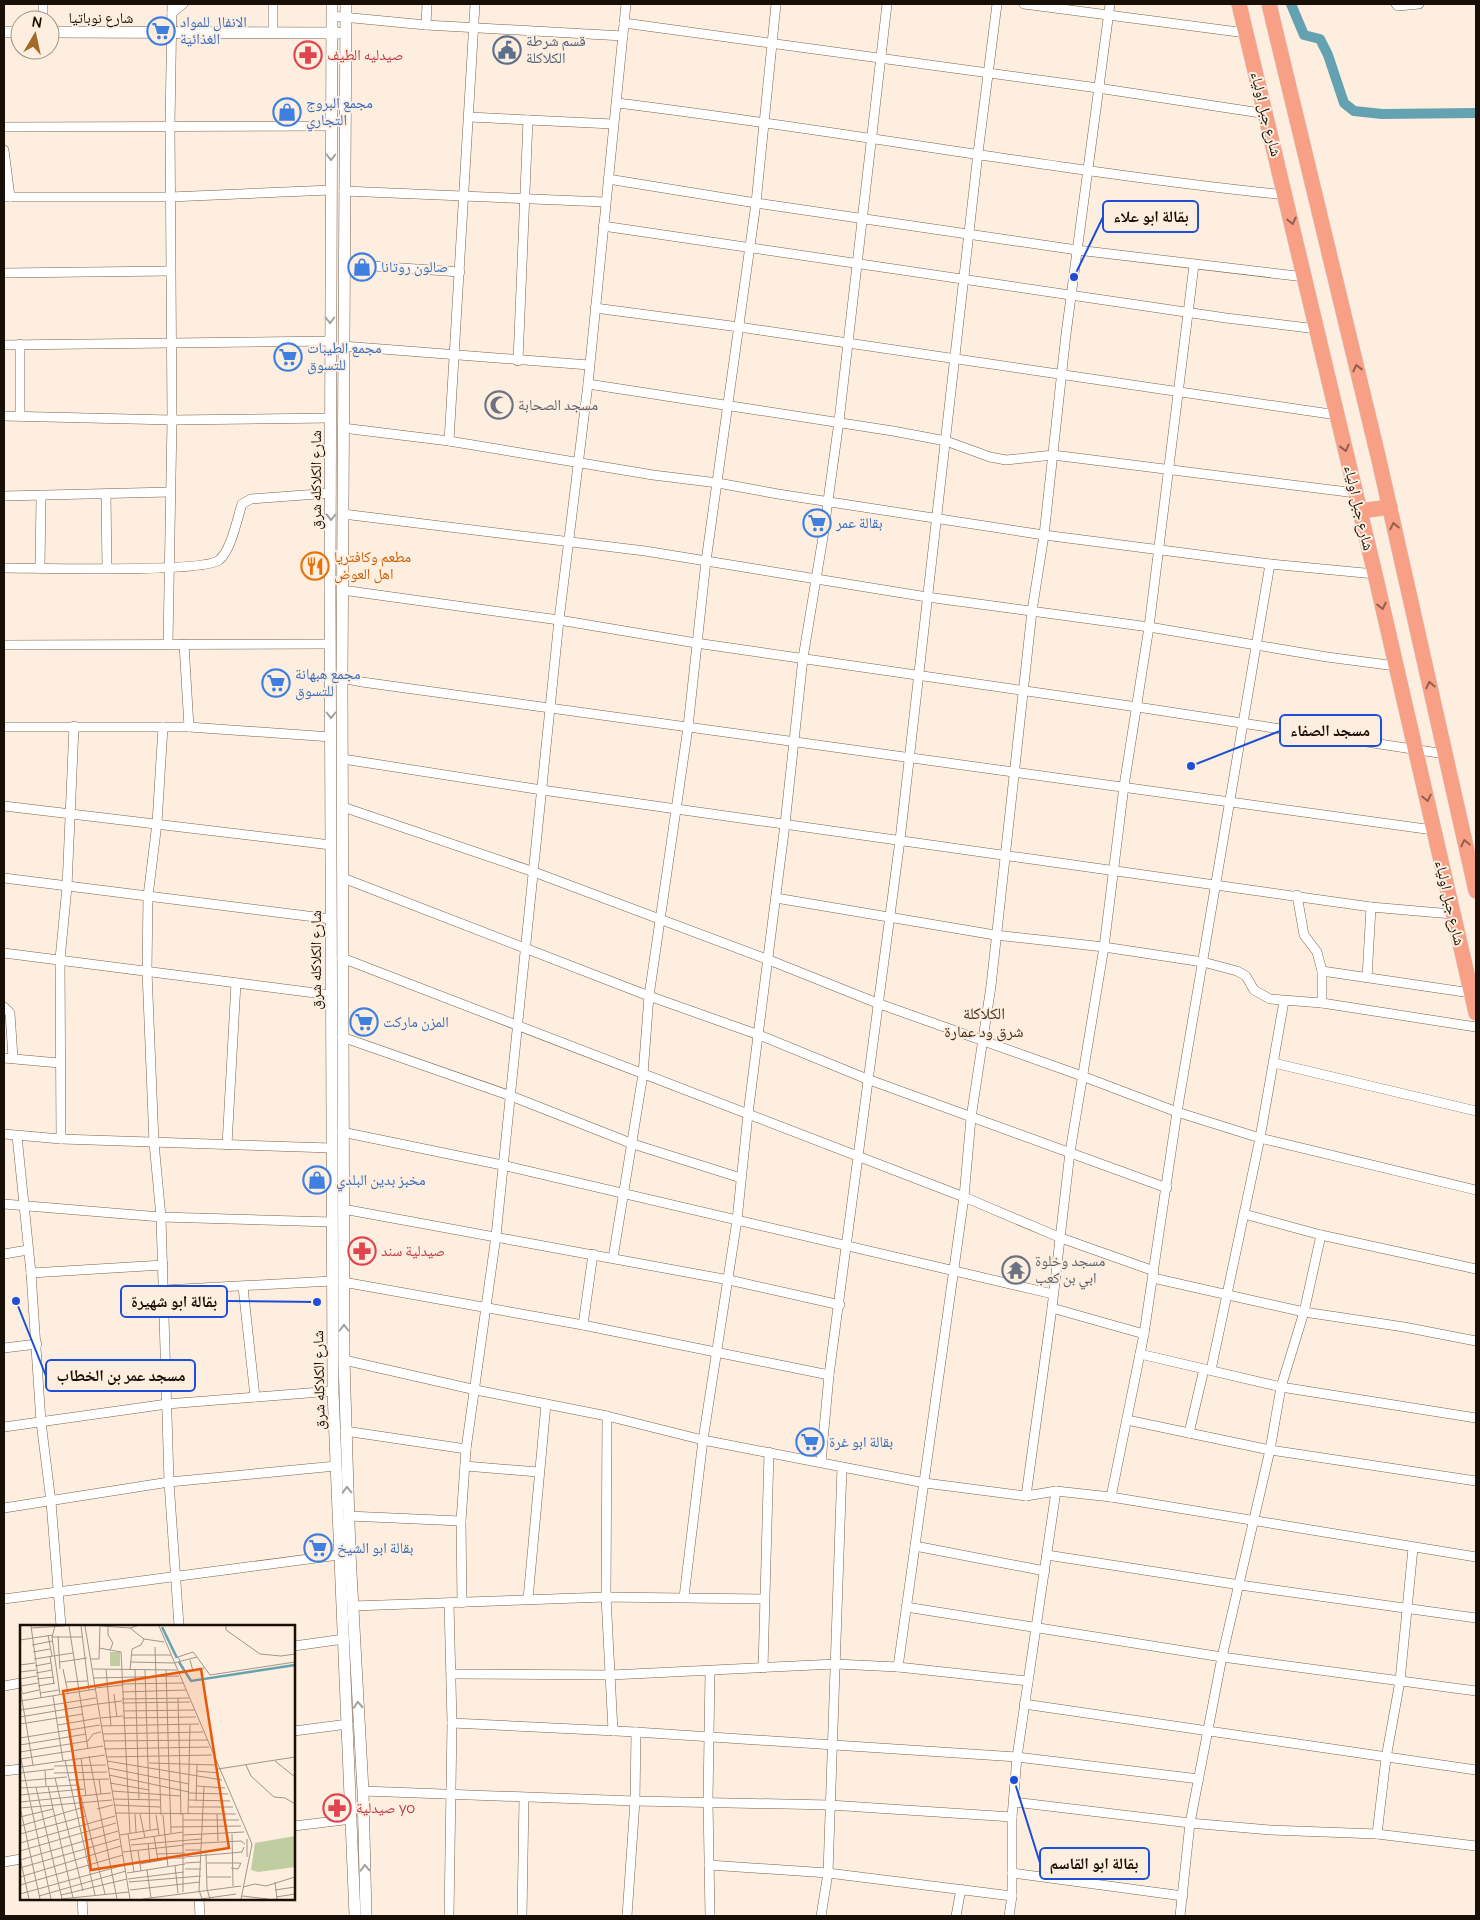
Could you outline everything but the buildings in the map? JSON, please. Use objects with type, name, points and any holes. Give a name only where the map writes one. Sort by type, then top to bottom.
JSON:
[{"type":"highway","name":"شارع جبل اولياء","points":[[1239,4],[1267,114],[1476,1013]]},
{"type":"highway","name":"شارع جبل اولياء","points":[[1269,4],[1390,506],[1476,891]]},
{"type":"highway","points":[[1360,511],[1390,506]]},
{"type":"street","points":[[168,644],[172,420],[170,125],[172,8],[183,4]]},
{"type":"street","points":[[273,4],[273,33]]},
{"type":"street","name":"شارع الكلاكله شرق","points":[[332,4],[330,644],[337,677],[343,759],[344,807],[342,958],[343,1209],[333,1391],[355,1916]]},
{"type":"street","name":"شارع الكلاكله شرق","points":[[346,4],[342,590],[337,677],[331,737],[331,1148],[332,1222],[344,1360],[348,1516],[363,1791],[366,1916]]},
{"type":"street","points":[[426,25],[427,4]]},
{"type":"street","points":[[449,442],[475,4]]},
{"type":"street","points":[[462,1603],[461,1521],[464,1466],[496,1236],[524,948],[552,707],[559,620],[580,463],[626,4]]},
{"type":"street","points":[[613,1258],[633,1144],[649,996],[688,727],[706,561],[756,203],[776,4]]},
{"type":"street","points":[[684,1597],[703,1440],[737,1220],[748,1114],[769,960],[795,742],[803,658],[828,502],[864,217],[887,4]]},
{"type":"street","points":[[821,1462],[829,1375],[840,1305],[867,1079],[900,840],[978,153],[998,4]]},
{"type":"street","points":[[1024,4],[1246,33]]},
{"type":"street","points":[[898,1668],[964,1197],[971,1118],[984,1041],[1032,611],[1044,535],[1061,376],[1110,4]]},
{"type":"street","points":[[1396,4],[1398,6],[1419,4]]},
{"type":"street","points":[[332,16],[474,29],[623,36]]},
{"type":"street","points":[[624,23],[1098,88],[1267,114]]},
{"type":"street","name":"شارع نوباتيا","points":[[60,32],[346,33]]},
{"type":"street","points":[[617,103],[764,122],[1187,185],[1286,195]]},
{"type":"street","points":[[469,118],[613,124]]},
{"type":"street","points":[[518,361],[528,120]]},
{"type":"street","points":[[4,127],[331,126]]},
{"type":"street","points":[[4,150],[7,197],[170,197],[331,190]]},
{"type":"street","points":[[608,179],[756,203],[864,217],[1077,250],[1305,277]]},
{"type":"street","points":[[344,191],[606,202]]},
{"type":"street","points":[[603,226],[1188,313],[1317,329]]},
{"type":"street","points":[[344,264],[460,272]]},
{"type":"street","points":[[1026,1496],[1052,1308],[1070,1152],[1104,947],[1124,786],[1149,627],[1194,265]]},
{"type":"street","points":[[4,273],[170,271]]},
{"type":"street","points":[[595,308],[739,327],[1337,416]]},
{"type":"street","points":[[4,345],[170,341],[330,341]]},
{"type":"street","points":[[20,344],[20,416]]},
{"type":"street","points":[[343,346],[589,365]]},
{"type":"street","points":[[588,384],[838,421],[946,441],[990,457],[1006,460],[1053,455],[1356,493]]},
{"type":"street","points":[[4,416],[172,420],[331,418]]},
{"type":"street","points":[[343,428],[449,442],[653,476],[718,483],[1044,535],[1158,548],[1270,564],[1375,574]]},
{"type":"street","points":[[4,496],[41,497],[170,492]]},
{"type":"street","points":[[4,568],[168,568],[209,565],[219,561],[226,553],[242,504],[251,499],[331,493]]},
{"type":"street","points":[[106,495],[107,568]]},
{"type":"street","points":[[40,568],[41,497]]},
{"type":"street","points":[[343,514],[706,561],[927,597],[1149,627],[1257,646],[1396,666]]},
{"type":"street","points":[[1111,1497],[1144,1334],[1177,1112],[1241,724],[1257,646],[1270,564]]},
{"type":"street","points":[[342,590],[559,620],[696,644],[1137,707],[1445,754]]},
{"type":"street","points":[[184,644],[189,727]]},
{"type":"street","points":[[4,645],[330,644]]},
{"type":"street","points":[[337,677],[909,759],[1124,786],[1433,830]]},
{"type":"street","points":[[61,1140],[59,1062],[60,960],[67,887],[74,726]]},
{"type":"street","points":[[4,727],[189,727],[331,737]]},
{"type":"street","points":[[164,727],[148,896],[147,971],[154,1143],[161,1217],[169,1482],[179,1625]]},
{"type":"street","points":[[343,759],[542,790],[1372,907],[1452,914]]},
{"type":"street","points":[[4,806],[331,845]]},
{"type":"street","points":[[344,807],[534,872],[769,960],[877,1003],[1177,1112],[1260,1138],[1476,1190]]},
{"type":"street","points":[[4,878],[331,919]]},
{"type":"street","points":[[343,878],[649,996],[759,1035],[867,1079],[1167,1188]]},
{"type":"street","points":[[1296,895],[1304,935],[1317,952],[1322,971],[1322,1003]]},
{"type":"street","points":[[776,898],[995,935],[1104,947],[1203,962],[1237,970],[1246,976],[1254,990],[1259,994],[1284,1001],[1322,1003],[1476,1027]]},
{"type":"street","points":[[1367,978],[1372,907]]},
{"type":"street","points":[[4,953],[331,995]]},
{"type":"street","points":[[342,958],[964,1197],[1060,1238],[1153,1274],[1226,1295],[1304,1312],[1404,1327],[1476,1341]]},
{"type":"street","points":[[1322,971],[1471,993]]},
{"type":"street","points":[[227,1145],[236,983]]},
{"type":"street","points":[[1190,1433],[1208,1369],[1244,1214],[1260,1138],[1284,1001]]},
{"type":"street","points":[[4,1007],[10,1013],[8,1058],[59,1062]]},
{"type":"street","points":[[342,1037],[511,1096],[633,1144],[741,1178]]},
{"type":"street","points":[[1274,1063],[1476,1111]]},
{"type":"street","points":[[342,1132],[625,1194],[1053,1294]]},
{"type":"street","points":[[4,1134],[61,1140],[331,1148]]},
{"type":"street","points":[[17,1136],[25,1205],[42,1422],[51,1502],[61,1625]]},
{"type":"street","points":[[4,1204],[161,1217],[332,1222]]},
{"type":"street","points":[[343,1209],[729,1280],[840,1305]]},
{"type":"street","points":[[1244,1214],[1322,1235],[1476,1269]]},
{"type":"street","points":[[1180,1916],[1190,1823],[1210,1730],[1222,1658],[1270,1450],[1281,1387],[1304,1312],[1322,1235]]},
{"type":"street","points":[[4,1254],[28,1250]]},
{"type":"street","points":[[583,1325],[594,1254]]},
{"type":"street","points":[[31,1273],[163,1265]]},
{"type":"street","points":[[164,1290],[338,1282],[583,1325],[829,1375]]},
{"type":"street","points":[[243,1287],[255,1397]]},
{"type":"street","points":[[1052,1308],[1144,1334]]},
{"type":"street","points":[[4,1348],[37,1344]]},
{"type":"street","points":[[1140,1354],[1281,1387],[1476,1418]]},
{"type":"street","points":[[344,1360],[476,1390],[607,1416],[703,1440],[925,1483],[1026,1496],[1056,1491],[1111,1497],[1476,1557]]},
{"type":"street","points":[[4,1427],[167,1404],[333,1391]]},
{"type":"street","points":[[528,1600],[538,1472],[546,1404]]},
{"type":"street","points":[[607,1416],[606,1597],[613,1731]]},
{"type":"street","points":[[1127,1420],[1270,1450],[1476,1481]]},
{"type":"street","points":[[345,1431],[466,1449]]},
{"type":"street","points":[[763,1668],[769,1452]]},
{"type":"street","points":[[4,1508],[169,1482],[336,1466]]},
{"type":"street","points":[[464,1466],[538,1472]]},
{"type":"street","points":[[821,1916],[828,1873],[842,1467]]},
{"type":"street","points":[[1009,1916],[1012,1896],[1012,1817],[1017,1757],[1056,1491]]},
{"type":"street","points":[[348,1516],[461,1521]]},
{"type":"street","points":[[915,1546],[1045,1571]]},
{"type":"street","points":[[1377,1834],[1386,1758],[1400,1681],[1409,1608],[1413,1548]]},
{"type":"street","points":[[4,1599],[339,1555]]},
{"type":"street","points":[[1047,1555],[1240,1586],[1476,1618]]},
{"type":"street","points":[[352,1606],[606,1597],[764,1599]]},
{"type":"street","points":[[449,1604],[452,1674],[449,1916]]},
{"type":"street","points":[[906,1608],[1222,1658],[1476,1691]]},
{"type":"street","points":[[295,1646],[344,1639]]},
{"type":"street","points":[[452,1674],[611,1674],[836,1664],[1028,1681]]},
{"type":"street","points":[[710,1671],[708,1801],[710,1916]]},
{"type":"street","points":[[4,1686],[20,1683]]},
{"type":"street","points":[[1024,1704],[1476,1770]]},
{"type":"street","points":[[452,1723],[636,1732],[1017,1757],[1199,1779]]},
{"type":"street","points":[[295,1731],[348,1724]]},
{"type":"street","points":[[627,1916],[635,1801],[636,1732]]},
{"type":"street","points":[[4,1771],[20,1769]]},
{"type":"street","points":[[363,1791],[524,1798],[830,1805],[1012,1817]]},
{"type":"street","points":[[522,1916],[524,1798]]},
{"type":"street","points":[[1014,1802],[1190,1823],[1270,1830],[1377,1834],[1476,1846]]},
{"type":"street","points":[[295,1826],[352,1819]]},
{"type":"street","points":[[4,1862],[20,1860]]},
{"type":"street","points":[[709,1865],[828,1873],[1012,1896]]},
{"type":"street","points":[[1012,1873],[1183,1896]]},
{"type":"street","points":[[956,1916],[960,1889]]},
{"type":"street","points":[[82,1900],[83,1916]]},
{"type":"street","points":[[199,1900],[200,1916]]},
{"type":"waterway","points":[[1291,4],[1304,35],[1320,39],[1328,55],[1344,103],[1354,111],[1382,114],[1476,113]]},
{"type":"place","name":"الانفال للمواد الغذائية","points":[[161,31]]},
{"type":"place","name":"قسم شرطة الكلاكلة","points":[[507,50]]},
{"type":"place","name":"صيدليه الطيف","points":[[308,55]]},
{"type":"place","name":"مجمع البروج التجاري","points":[[287,112]]},
{"type":"place","name":"صالون روتانا","points":[[362,267]]},
{"type":"place","name":"بقالة ابو علاء","points":[[1074,277]]},
{"type":"place","name":"مجمع الطيبات للتسوق","points":[[288,357]]},
{"type":"place","name":"مسجد الصحابة","points":[[499,405]]},
{"type":"place","name":"بقالة عمر","points":[[817,523]]},
{"type":"place","name":"مطعم وكافتريا اهل العوض","points":[[315,566]]},
{"type":"place","name":"مجمع هبهانة للتسوق","points":[[276,683]]},
{"type":"place","name":"مسجد الصفاء","points":[[1191,766]]},
{"type":"place","name":"المزن ماركت","points":[[364,1022]]},
{"type":"place","name":"مخبز بدين البلدي","points":[[317,1180]]},
{"type":"place","name":"صيدلية سند","points":[[362,1251]]},
{"type":"place","name":"مسجد وخلوة ابي بن كعب","points":[[1016,1270]]},
{"type":"place","name":"مسجد عمر بن الخطاب","points":[[16,1301]]},
{"type":"place","name":"بقالة ابو شهيرة","points":[[317,1302]]},
{"type":"place","name":"بقالة ابو غرة","points":[[810,1442]]},
{"type":"place","name":"بقالة ابو الشيخ","points":[[318,1548]]},
{"type":"place","name":"بقالة ابو القاسم","points":[[1014,1780]]},
{"type":"place","name":"صيدلية yo","points":[[337,1808]]},
{"type":"district","name":"الكلاكلة شرق ود عمارة","points":[[984,1022]]}]
